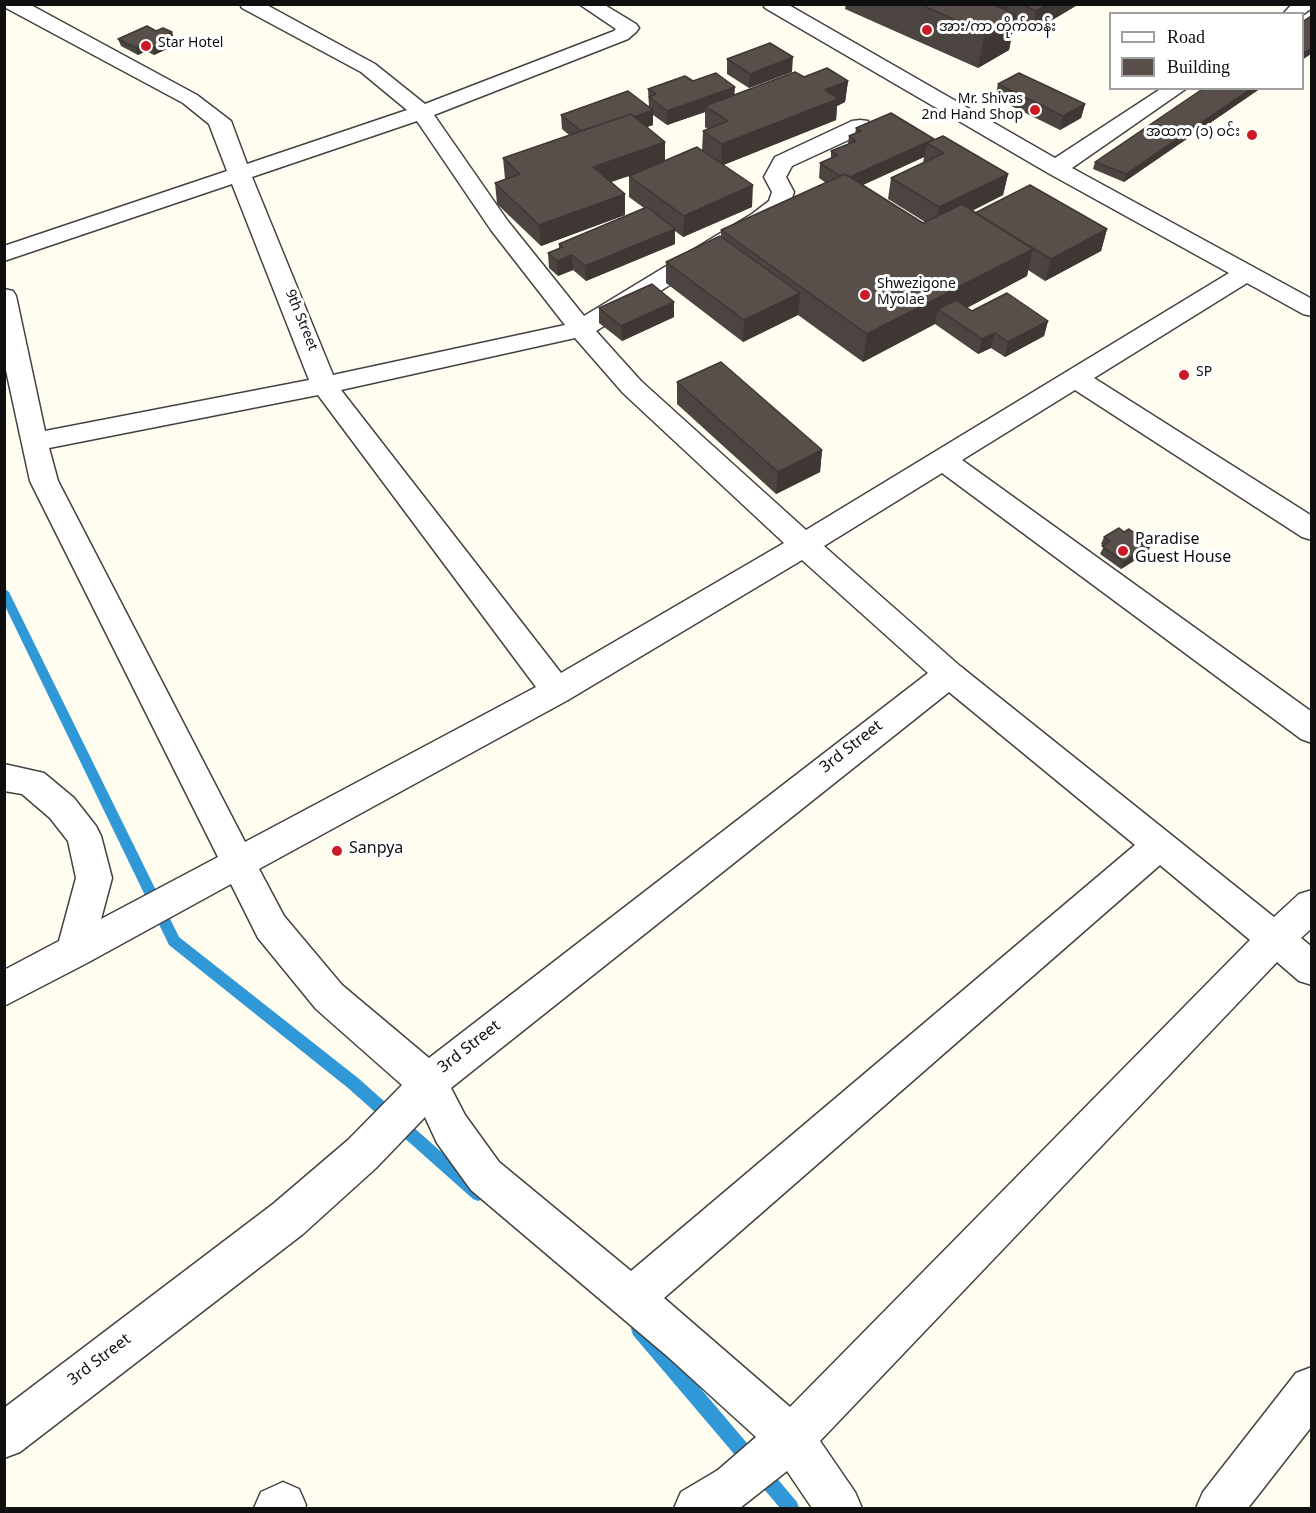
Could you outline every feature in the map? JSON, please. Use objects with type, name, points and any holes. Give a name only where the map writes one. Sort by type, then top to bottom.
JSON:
[{"type":"street","name":"9th Street","points":[[13,4],[190,99],[218,119],[223,126],[239,173],[324,385],[557,691]]},
{"type":"street","points":[[249,4],[368,68],[422,112],[499,225],[580,329],[632,387],[949,674],[1311,969]]},
{"type":"street","points":[[4,254],[422,112],[621,35],[629,28],[588,4]]},
{"type":"street","points":[[772,4],[802,12],[1056,168],[1311,309]]},
{"type":"street","points":[[1056,168],[1174,90]]},
{"type":"street","points":[[34,442],[324,385],[580,329],[760,219],[780,204],[783,192],[775,177],[783,162],[860,126]]},
{"type":"street","points":[[4,989],[557,691],[804,545],[1246,273]]},
{"type":"street","points":[[4,296],[44,481],[271,927],[329,997],[403,1110],[451,1129],[485,1176],[631,1299],[785,1442],[839,1509]]},
{"type":"street","points":[[1076,379],[1311,530]]},
{"type":"street","points":[[943,460],[1311,730]]},
{"type":"street","name":"3rd Street","points":[[4,1436],[288,1219],[403,1110],[949,674]]},
{"type":"street","points":[[4,777],[32,783],[62,808],[84,836],[94,878],[74,952]]},
{"type":"street","points":[[631,1299],[1159,844]]},
{"type":"street","points":[[715,1497],[785,1442],[1275,939],[1311,905]]},
{"type":"street","points":[[1219,1509],[1311,1389]]},
{"type":"building","points":[[919,4],[992,4],[1016,15],[985,33]]},
{"type":"building","points":[[1021,4],[1048,4],[1036,11]]},
{"type":"building","points":[[1311,16],[1311,48],[1304,53],[1304,21]]},
{"type":"building","points":[[147,26],[156,31],[163,28],[172,32],[165,36],[171,39],[152,48],[144,44],[136,48],[118,39]]},
{"type":"building","points":[[770,43],[793,57],[750,74],[727,59]]},
{"type":"building","points":[[827,68],[848,81],[825,90],[838,99],[722,144],[703,131],[728,121],[705,106],[795,72],[804,77]]},
{"type":"building","points":[[716,73],[735,87],[667,111],[649,97],[656,94],[648,89],[685,76],[693,81]]},
{"type":"building","points":[[1019,73],[1085,104],[1063,116],[998,84]]},
{"type":"building","points":[[1201,90],[1249,90],[1126,174],[1095,162]]},
{"type":"building","points":[[628,91],[653,110],[634,117],[631,114],[581,131],[561,115]]},
{"type":"building","points":[[891,113],[934,139],[850,177],[845,174],[840,176],[820,163],[838,155],[831,151],[856,141],[849,136],[861,131],[856,128]]},
{"type":"building","points":[[631,114],[665,142],[593,167],[625,194],[539,225],[495,183],[520,174],[503,158]]},
{"type":"building","points":[[943,136],[1008,174],[939,207],[891,178],[944,153],[927,143]]},
{"type":"building","points":[[697,147],[753,185],[684,216],[629,176]]},
{"type":"building","points":[[845,174],[923,223],[962,204],[1033,249],[867,334],[721,230]]},
{"type":"building","points":[[1030,185],[1107,229],[1051,259],[975,213]]},
{"type":"building","points":[[647,207],[675,229],[585,266],[572,255],[557,261],[548,253],[563,247],[559,244]]},
{"type":"building","points":[[720,236],[800,293],[744,320],[666,262]]},
{"type":"building","points":[[652,284],[674,302],[621,326],[599,308]]},
{"type":"building","points":[[1007,293],[1048,321],[1008,342],[995,333],[982,339],[938,309],[956,300],[972,311]]},
{"type":"building","points":[[721,362],[822,450],[778,472],[677,382]]},
{"type":"building","points":[[1119,528],[1124,532],[1129,529],[1151,544],[1124,562],[1102,546],[1110,541],[1104,537]]},
{"type":"waterway","points":[[4,592],[174,941],[353,1083],[478,1194]]},
{"type":"waterway","points":[[639,1329],[791,1508]]},
{"type":"place","name":"အား/ကာ တိုက်တန်း","points":[[927,30]]},
{"type":"place","name":"Star Hotel","points":[[146,46]]},
{"type":"place","name":"Mr. Shivas 2nd Hand Shop","points":[[1035,110]]},
{"type":"place","name":"အထက (၁) ဝင်း","points":[[1252,135]]},
{"type":"place","name":"Shwezigone Myolae","points":[[865,295]]},
{"type":"place","name":"SP","points":[[1184,375]]},
{"type":"place","name":"Paradise Guest House","points":[[1123,551]]},
{"type":"place","name":"Sanpya","points":[[337,851]]}]
